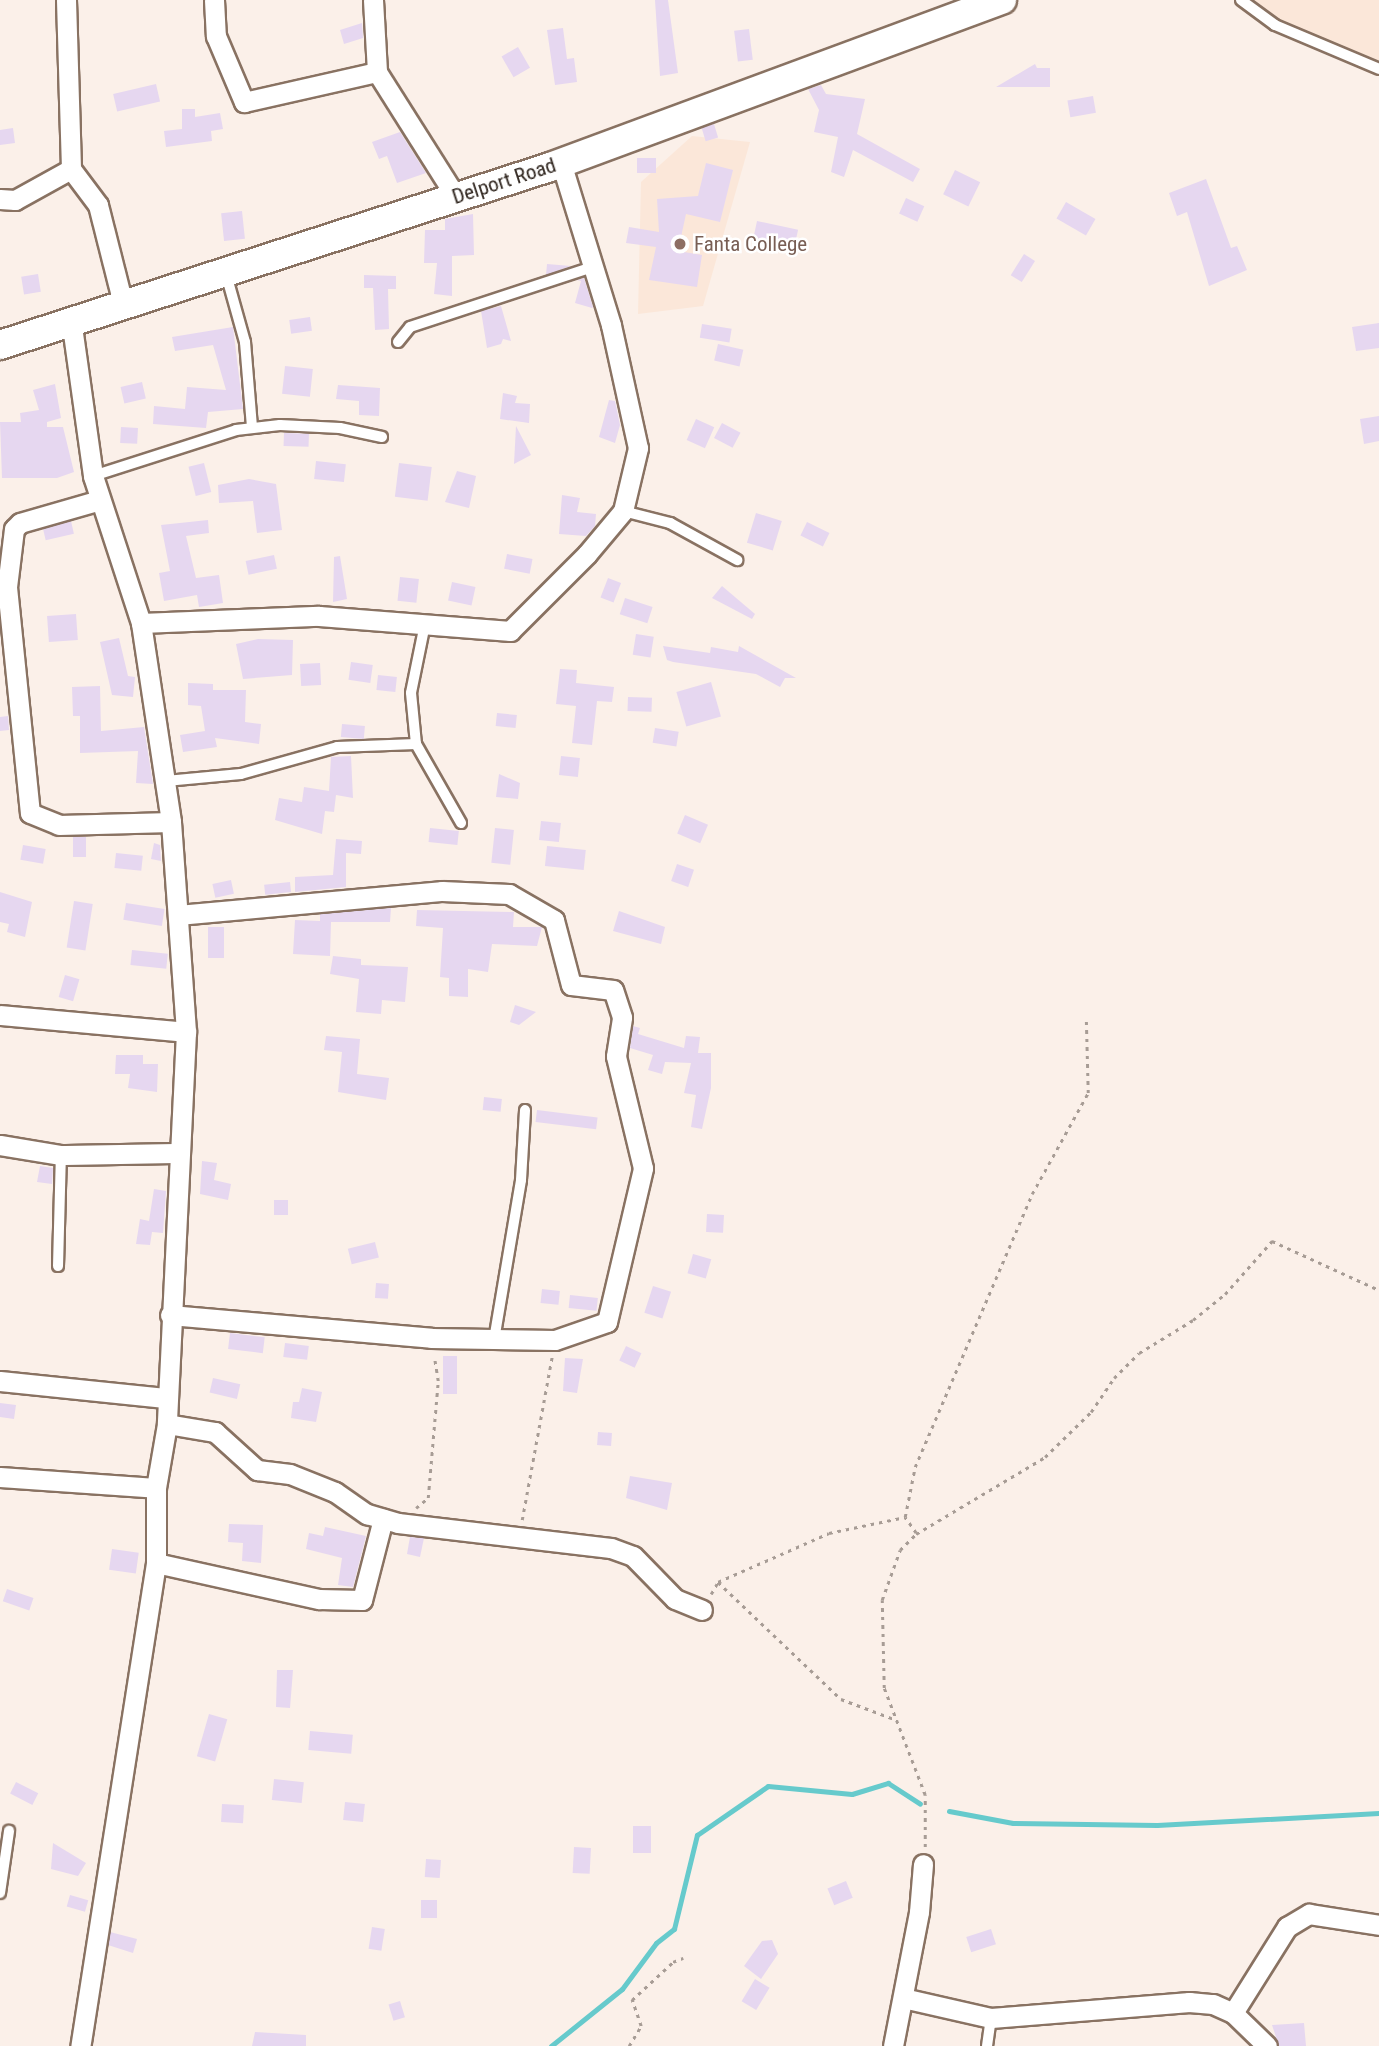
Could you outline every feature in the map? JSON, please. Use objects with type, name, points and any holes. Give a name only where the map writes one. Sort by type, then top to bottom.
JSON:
[{"type":"street","points":[[66,0],[71,169],[98,205],[124,308]]},
{"type":"street","points":[[214,0],[216,36],[244,102],[377,72]]},
{"type":"street","points":[[373,0],[377,72],[456,197]]},
{"type":"street","name":"Delport Road","points":[[0,345],[71,319],[124,308],[561,162],[1002,0]]},
{"type":"street","points":[[141,623],[319,616],[510,631],[587,554],[622,511],[638,448],[593,267],[561,162]]},
{"type":"street","points":[[0,199],[15,200],[71,169]]},
{"type":"street","points":[[71,319],[93,476],[141,623],[171,822],[186,1032],[165,1398],[167,1424],[156,1488],[156,1563],[80,2046]]},
{"type":"street","points":[[100,500],[20,523],[14,529],[7,587],[30,813],[59,825],[171,822]]},
{"type":"street","points":[[170,1315],[431,1339],[555,1340],[607,1322],[643,1168],[616,1056],[622,1017],[613,990],[571,985],[554,920],[509,894],[442,891],[179,915]]},
{"type":"street","points":[[0,1015],[186,1032]]},
{"type":"street","points":[[0,1145],[61,1155],[179,1153]]},
{"type":"street","points":[[0,1381],[165,1398]]},
{"type":"street","points":[[167,1424],[215,1432],[257,1470],[290,1474],[390,1521],[518,1540],[611,1548],[633,1556],[661,1589],[702,1609]]},
{"type":"street","points":[[0,1477],[156,1488]]},
{"type":"street","points":[[156,1563],[319,1599],[362,1600],[390,1521]]},
{"type":"street","points":[[893,2046],[923,1864]]},
{"type":"street","points":[[1233,2013],[1287,1927],[1309,1914],[1379,1925]]},
{"type":"street","points":[[903,1998],[991,2018],[1189,2002],[1233,2013],[1267,2046]]},
{"type":"lane","points":[[1241,0],[1275,25],[1379,69]]},
{"type":"lane","points":[[398,342],[411,327],[593,267]]},
{"type":"lane","points":[[226,273],[245,342],[252,428]]},
{"type":"lane","points":[[93,476],[194,441],[252,428],[340,428],[382,437]]},
{"type":"lane","points":[[622,511],[670,523],[737,560]]},
{"type":"lane","points":[[425,624],[411,693],[416,744],[461,822]]},
{"type":"lane","points":[[166,781],[241,774],[337,747],[416,744]]},
{"type":"lane","points":[[494,1340],[521,1180],[525,1110]]},
{"type":"lane","points":[[58,1266],[61,1155]]},
{"type":"lane","points":[[0,1893],[9,1832]]},
{"type":"lane","points":[[987,2046],[991,2018]]},
{"type":"path","points":[[916,1534],[905,1517],[915,1467],[1032,1194],[1088,1093],[1086,1019]]},
{"type":"path","points":[[923,1864],[928,1815],[925,1795],[884,1688],[882,1600],[900,1550],[916,1534],[1045,1457],[1091,1412],[1114,1378],[1139,1353],[1194,1320],[1225,1294],[1272,1241],[1379,1290]]},
{"type":"path","points":[[390,1521],[428,1498],[438,1381],[431,1339]]},
{"type":"path","points":[[518,1540],[555,1340]]},
{"type":"path","points":[[702,1609],[718,1582],[829,1533],[905,1517]]},
{"type":"path","points":[[718,1582],[841,1699],[894,1719]]},
{"type":"path","points":[[629,2046],[641,2026],[632,2000],[673,1962],[683,1958]]},
{"type":"shaded area","points":[[1245,0],[1379,0],[1379,71],[1362,64]]},
{"type":"shaded area","name":"Fanta College","points":[[692,136],[750,142],[703,306],[638,314],[641,182]]},
{"type":"building","points":[[655,0],[668,0],[678,73],[660,76]]},
{"type":"building","points":[[362,23],[363,38],[344,44],[340,30]]},
{"type":"building","points":[[563,28],[567,59],[574,58],[577,82],[555,85],[547,30]]},
{"type":"building","points":[[749,29],[753,60],[738,62],[734,31]]},
{"type":"building","points":[[518,47],[530,68],[514,77],[502,56]]},
{"type":"building","points":[[1035,64],[1037,68],[1050,68],[1050,87],[996,87]]},
{"type":"building","points":[[156,84],[160,102],[117,111],[113,94]]},
{"type":"building","points":[[821,85],[826,94],[865,99],[857,134],[920,169],[913,182],[853,150],[844,177],[831,172],[838,137],[814,132],[819,110],[808,89]]},
{"type":"building","points":[[1093,96],[1096,113],[1070,117],[1067,101]]},
{"type":"building","points":[[182,109],[195,109],[195,117],[220,113],[223,129],[211,131],[212,141],[166,147],[164,131],[182,129]]},
{"type":"building","points":[[714,124],[718,137],[706,141],[702,128]]},
{"type":"building","points":[[13,128],[15,143],[0,145],[0,130]]},
{"type":"building","points":[[400,132],[426,173],[397,183],[387,156],[379,159],[372,142]]},
{"type":"building","points":[[637,158],[656,158],[656,173],[637,173]]},
{"type":"building","points":[[706,163],[733,170],[720,222],[686,214],[678,251],[702,255],[697,287],[649,280],[656,247],[626,243],[629,227],[659,232],[657,199],[698,196]]},
{"type":"building","points":[[955,170],[980,182],[968,207],[943,194]]},
{"type":"building","points":[[1206,179],[1231,248],[1237,246],[1247,270],[1209,286],[1187,212],[1177,216],[1169,193]]},
{"type":"building","points":[[906,198],[924,206],[917,222],[899,214]]},
{"type":"building","points":[[1066,202],[1095,219],[1086,235],[1056,218]]},
{"type":"building","points":[[242,211],[245,239],[224,241],[221,213]]},
{"type":"building","points":[[473,214],[474,255],[452,256],[452,296],[434,294],[437,263],[424,263],[425,230],[445,230],[445,219]]},
{"type":"building","points":[[757,221],[798,230],[795,246],[753,238]]},
{"type":"building","points":[[1024,254],[1035,261],[1022,282],[1011,275]]},
{"type":"building","points":[[547,264],[571,266],[546,275]]},
{"type":"building","points":[[38,274],[41,292],[24,294],[21,277]]},
{"type":"building","points":[[364,275],[396,276],[396,289],[388,289],[389,329],[375,330],[373,288],[364,288]]},
{"type":"building","points":[[584,278],[592,308],[575,303],[581,281],[577,280]]},
{"type":"building","points":[[501,306],[511,341],[503,339],[501,344],[487,348],[481,311]]},
{"type":"building","points":[[310,317],[312,331],[291,334],[289,320]]},
{"type":"building","points":[[1379,323],[1379,348],[1356,351],[1352,327]]},
{"type":"building","points":[[702,324],[732,329],[729,343],[700,338]]},
{"type":"building","points":[[233,327],[243,409],[208,412],[206,428],[153,424],[154,406],[185,409],[187,387],[226,390],[213,345],[175,351],[172,337]]},
{"type":"building","points":[[718,344],[743,350],[740,366],[714,361]]},
{"type":"building","points":[[285,366],[313,369],[310,397],[282,394]]},
{"type":"building","points":[[142,382],[146,399],[124,404],[121,387]]},
{"type":"building","points":[[55,384],[61,418],[47,422],[47,427],[63,427],[74,472],[57,478],[2,478],[0,422],[21,422],[20,413],[39,410],[33,390]]},
{"type":"building","points":[[338,385],[380,388],[379,416],[359,415],[359,401],[336,399]]},
{"type":"building","points":[[503,393],[517,396],[515,403],[530,404],[529,423],[500,419]]},
{"type":"building","points":[[609,400],[615,401],[620,425],[615,443],[599,437]]},
{"type":"building","points":[[1379,416],[1379,441],[1364,444],[1360,419]]},
{"type":"building","points":[[696,419],[714,427],[705,448],[687,440]]},
{"type":"building","points":[[722,423],[741,433],[733,448],[714,438]]},
{"type":"building","points":[[516,426],[531,455],[514,464]]},
{"type":"building","points":[[121,427],[138,428],[137,444],[120,443]]},
{"type":"building","points":[[284,433],[309,434],[309,447],[284,446]]},
{"type":"building","points":[[316,461],[346,464],[344,482],[314,479]]},
{"type":"building","points":[[204,463],[211,492],[196,496],[188,467]]},
{"type":"building","points":[[399,463],[432,467],[428,501],[395,497]]},
{"type":"building","points":[[457,471],[476,476],[469,508],[445,502]]},
{"type":"building","points":[[249,479],[276,484],[282,530],[257,533],[253,501],[219,503],[218,485]]},
{"type":"building","points":[[562,495],[580,498],[577,512],[596,514],[595,526],[586,536],[559,534]]},
{"type":"building","points":[[756,513],[782,521],[773,551],[747,543]]},
{"type":"building","points":[[208,520],[209,533],[186,536],[196,578],[219,575],[223,603],[199,607],[197,595],[164,601],[159,573],[170,571],[161,525]]},
{"type":"building","points":[[71,521],[74,534],[46,540],[43,528]]},
{"type":"building","points":[[807,522],[829,533],[823,546],[800,535]]},
{"type":"building","points":[[507,554],[533,559],[530,574],[504,569]]},
{"type":"building","points":[[274,555],[277,569],[249,575],[246,561]]},
{"type":"building","points":[[340,556],[347,599],[333,602],[334,557]]},
{"type":"building","points":[[400,577],[419,579],[416,603],[397,601]]},
{"type":"building","points":[[608,578],[621,583],[614,603],[600,598]]},
{"type":"building","points":[[452,582],[475,587],[472,606],[448,601]]},
{"type":"building","points":[[722,586],[755,614],[752,619],[712,598]]},
{"type":"building","points":[[625,598],[653,607],[647,623],[620,614]]},
{"type":"building","points":[[76,614],[78,640],[49,642],[47,616]]},
{"type":"building","points":[[636,634],[654,637],[650,658],[633,655]]},
{"type":"building","points":[[119,638],[128,676],[135,677],[133,697],[112,695],[100,642]]},
{"type":"building","points":[[258,639],[293,640],[292,675],[243,679],[236,644]]},
{"type":"building","points":[[663,646],[710,653],[711,647],[738,652],[739,646],[796,678],[785,678],[780,687],[756,674],[673,662],[667,660]]},
{"type":"building","points":[[351,662],[373,665],[370,683],[348,680]]},
{"type":"building","points":[[320,663],[321,685],[301,686],[300,664]]},
{"type":"building","points":[[560,669],[577,670],[576,683],[614,687],[612,702],[597,701],[592,745],[572,743],[576,706],[556,704]]},
{"type":"building","points":[[378,675],[397,677],[395,692],[376,690]]},
{"type":"building","points":[[711,682],[721,717],[686,727],[676,692]]},
{"type":"building","points":[[188,683],[213,684],[213,690],[246,690],[245,722],[261,724],[259,744],[215,738],[217,747],[183,752],[180,735],[205,731],[201,706],[188,705]]},
{"type":"building","points":[[100,686],[101,731],[144,727],[153,784],[136,783],[138,751],[80,753],[80,716],[73,716],[72,687]]},
{"type":"building","points":[[628,697],[652,698],[651,712],[628,711]]},
{"type":"building","points":[[497,713],[517,715],[516,728],[496,726]]},
{"type":"building","points":[[8,716],[9,730],[0,731],[0,717]]},
{"type":"building","points":[[342,724],[365,726],[364,739],[341,737]]},
{"type":"building","points":[[655,728],[679,732],[676,747],[653,743]]},
{"type":"building","points":[[351,756],[353,798],[336,795],[334,812],[325,811],[322,834],[275,820],[279,798],[302,802],[304,787],[329,791],[331,757]]},
{"type":"building","points":[[561,756],[580,758],[578,777],[559,775]]},
{"type":"building","points":[[499,774],[520,783],[518,799],[496,797]]},
{"type":"building","points":[[685,815],[708,825],[700,843],[677,833]]},
{"type":"building","points":[[541,821],[561,823],[559,842],[539,840]]},
{"type":"building","points":[[430,828],[459,831],[457,845],[429,842]]},
{"type":"building","points":[[495,828],[514,830],[510,865],[491,863]]},
{"type":"building","points":[[73,837],[86,837],[86,857],[73,857]]},
{"type":"building","points":[[336,839],[362,841],[361,854],[346,853],[346,887],[295,892],[295,877],[333,875]]},
{"type":"building","points":[[154,843],[160,845],[161,861],[151,859]]},
{"type":"building","points":[[23,845],[46,849],[43,864],[20,860]]},
{"type":"building","points":[[547,846],[586,850],[584,870],[545,866]]},
{"type":"building","points":[[116,853],[143,856],[141,871],[114,868]]},
{"type":"building","points":[[677,864],[694,870],[688,887],[671,881]]},
{"type":"building","points":[[231,880],[234,894],[215,898],[212,884]]},
{"type":"building","points":[[290,882],[291,892],[265,895],[264,885]]},
{"type":"building","points":[[0,892],[32,902],[25,937],[7,932],[9,924],[0,922]]},
{"type":"building","points":[[74,901],[93,904],[85,950],[67,947]]},
{"type":"building","points":[[126,903],[165,909],[162,926],[123,920]]},
{"type":"building","points":[[391,908],[390,922],[331,922],[330,956],[293,954],[295,920],[320,921],[320,914]]},
{"type":"building","points":[[417,910],[514,912],[513,927],[542,927],[537,946],[492,944],[488,972],[468,969],[468,997],[449,996],[449,978],[440,977],[443,928],[416,926]]},
{"type":"building","points":[[619,911],[665,927],[661,944],[613,931]]},
{"type":"building","points":[[208,927],[224,927],[224,958],[208,958]]},
{"type":"building","points":[[132,950],[168,954],[166,969],[130,965]]},
{"type":"building","points":[[333,956],[361,959],[361,965],[408,967],[405,1002],[382,1000],[381,1014],[356,1012],[359,979],[330,974]]},
{"type":"building","points":[[65,975],[79,979],[73,1001],[59,997]]},
{"type":"building","points":[[515,1005],[536,1012],[519,1025],[510,1022]]},
{"type":"building","points":[[633,1026],[640,1028],[638,1034],[684,1048],[686,1036],[700,1037],[698,1053],[711,1053],[711,1088],[702,1129],[691,1127],[696,1095],[684,1093],[691,1063],[665,1062],[662,1074],[648,1070],[653,1055],[630,1048]]},
{"type":"building","points":[[326,1036],[360,1039],[357,1074],[389,1078],[386,1100],[338,1092],[342,1052],[324,1050]]},
{"type":"building","points":[[116,1055],[143,1055],[143,1064],[158,1064],[157,1092],[128,1088],[130,1074],[115,1074]]},
{"type":"building","points":[[484,1097],[502,1099],[501,1112],[483,1110]]},
{"type":"building","points":[[537,1110],[598,1117],[596,1129],[536,1122]]},
{"type":"building","points":[[202,1161],[217,1163],[214,1180],[231,1184],[228,1200],[200,1194]]},
{"type":"building","points":[[40,1166],[53,1168],[52,1184],[37,1182]]},
{"type":"building","points":[[154,1189],[166,1191],[163,1233],[152,1232],[150,1245],[136,1244],[140,1219],[149,1221]]},
{"type":"building","points":[[274,1200],[288,1200],[288,1215],[274,1215]]},
{"type":"building","points":[[707,1214],[724,1215],[723,1233],[706,1232]]},
{"type":"building","points":[[375,1242],[379,1258],[352,1264],[348,1249]]},
{"type":"building","points":[[693,1254],[711,1259],[706,1278],[687,1273]]},
{"type":"building","points":[[376,1283],[389,1284],[388,1299],[375,1298]]},
{"type":"building","points":[[653,1286],[671,1292],[662,1319],[644,1313]]},
{"type":"building","points":[[542,1289],[560,1291],[558,1305],[541,1303]]},
{"type":"building","points":[[570,1295],[598,1298],[596,1311],[569,1308]]},
{"type":"building","points":[[230,1333],[265,1337],[263,1353],[228,1349]]},
{"type":"building","points":[[285,1343],[309,1346],[307,1360],[283,1357]]},
{"type":"building","points":[[626,1346],[641,1353],[635,1368],[619,1361]]},
{"type":"building","points":[[443,1356],[457,1356],[457,1394],[443,1394]]},
{"type":"building","points":[[565,1358],[583,1359],[577,1393],[563,1391]]},
{"type":"building","points":[[213,1378],[240,1384],[237,1399],[210,1393]]},
{"type":"building","points":[[302,1388],[322,1392],[316,1422],[291,1418],[293,1402],[299,1402]]},
{"type":"building","points":[[0,1403],[16,1405],[14,1419],[0,1417]]},
{"type":"building","points":[[598,1432],[612,1433],[611,1446],[597,1445]]},
{"type":"building","points":[[630,1476],[672,1483],[667,1510],[626,1498]]},
{"type":"building","points":[[229,1524],[263,1525],[261,1563],[242,1561],[243,1543],[228,1542]]},
{"type":"building","points":[[325,1527],[366,1536],[353,1587],[338,1585],[342,1558],[306,1549],[309,1533],[323,1536]]},
{"type":"building","points":[[410,1537],[424,1538],[420,1557],[407,1554]]},
{"type":"building","points":[[112,1549],[139,1553],[136,1574],[109,1570]]},
{"type":"building","points":[[7,1589],[33,1598],[29,1610],[3,1601]]},
{"type":"building","points":[[277,1670],[293,1670],[290,1708],[276,1707]]},
{"type":"building","points":[[209,1714],[227,1719],[215,1762],[197,1756]]},
{"type":"building","points":[[310,1731],[353,1735],[351,1754],[308,1750]]},
{"type":"building","points":[[274,1779],[304,1782],[302,1803],[272,1800]]},
{"type":"building","points":[[16,1782],[38,1793],[32,1805],[10,1794]]},
{"type":"building","points":[[345,1802],[365,1804],[363,1822],[343,1820]]},
{"type":"building","points":[[222,1804],[244,1805],[243,1823],[221,1822]]},
{"type":"building","points":[[633,1826],[651,1826],[651,1853],[633,1853]]},
{"type":"building","points":[[53,1843],[86,1863],[78,1876],[51,1869]]},
{"type":"building","points":[[574,1847],[591,1848],[590,1874],[573,1873]]},
{"type":"building","points":[[426,1859],[441,1860],[440,1878],[425,1877]]},
{"type":"building","points":[[846,1881],[853,1898],[834,1905],[827,1888]]},
{"type":"building","points":[[70,1895],[88,1900],[85,1912],[67,1907]]},
{"type":"building","points":[[421,1900],[437,1900],[437,1918],[421,1918]]},
{"type":"building","points":[[372,1927],[385,1929],[381,1951],[369,1949]]},
{"type":"building","points":[[991,1929],[996,1944],[971,1952],[966,1937]]},
{"type":"building","points":[[110,1932],[137,1939],[133,1953],[108,1945]]},
{"type":"building","points":[[772,1940],[778,1954],[761,1979],[744,1966],[762,1941]]},
{"type":"building","points":[[755,1979],[770,1988],[756,2010],[742,2001]]},
{"type":"building","points":[[400,2001],[405,2017],[393,2021],[389,2005]]},
{"type":"building","points":[[1304,2023],[1306,2046],[1279,2046],[1272,2025]]},
{"type":"building","points":[[255,2032],[306,2035],[306,2046],[252,2046]]},
{"type":"waterway","points":[[551,2046],[622,1989],[656,1943],[674,1929],[697,1835],[768,1786],[852,1794],[888,1783],[920,1804]]},
{"type":"waterway","points":[[949,1811],[1013,1823],[1157,1825],[1379,1813]]},
{"type":"place","name":"Fanta College","points":[[680,244]]}]
